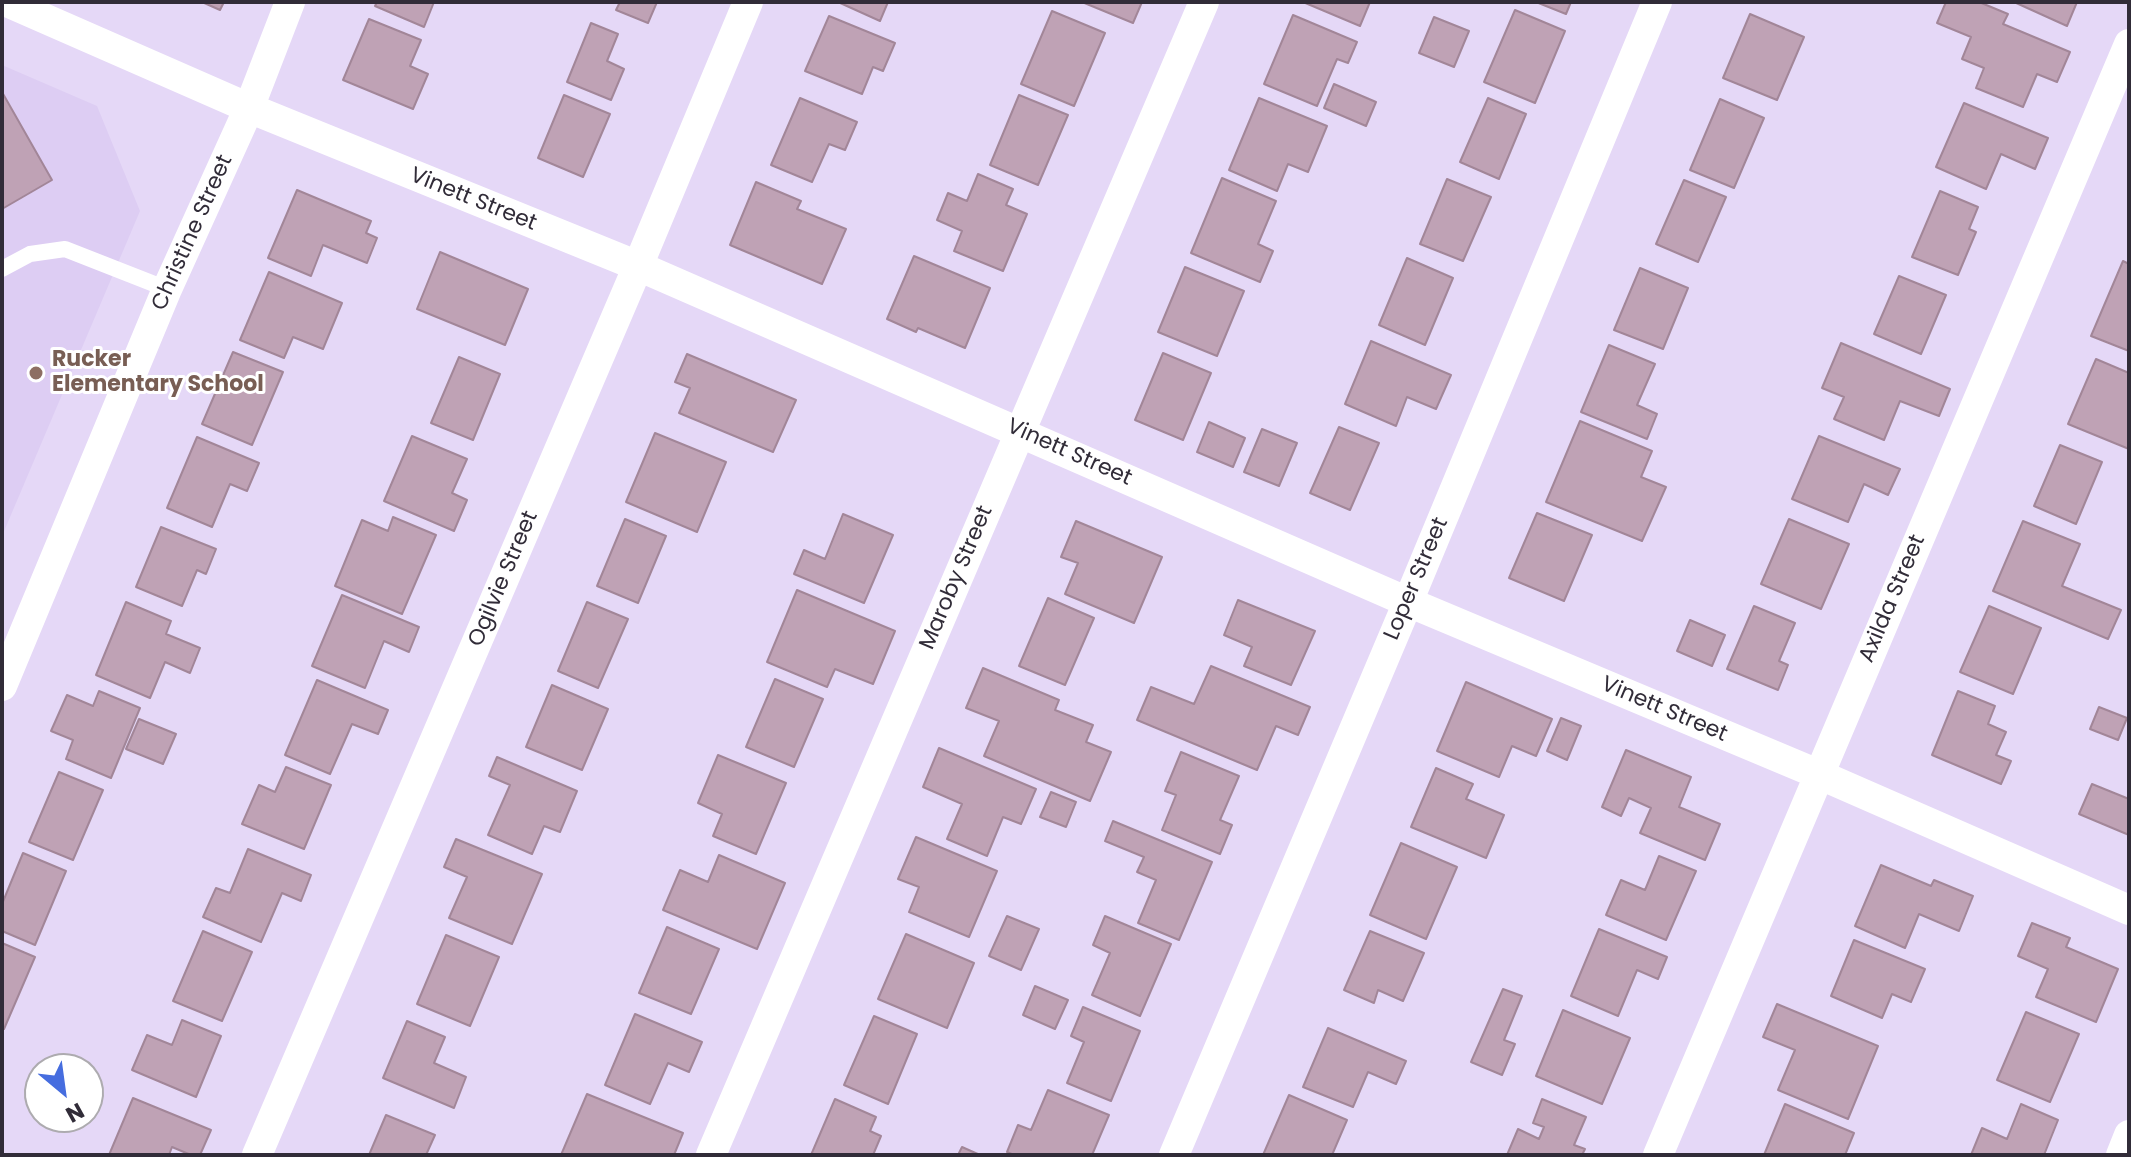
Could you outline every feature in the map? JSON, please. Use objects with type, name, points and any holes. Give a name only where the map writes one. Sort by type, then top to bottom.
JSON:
[{"type":"street","name":"Vinett Street","points":[[7,2],[249,108],[638,266],[1408,602],[1818,774],[2129,910]]},
{"type":"street","name":"Christine Street","points":[[2,686],[167,289],[249,108],[290,2]]},
{"type":"street","name":"Ogilvie Street","points":[[257,1155],[748,2]]},
{"type":"street","name":"Maroby Street","points":[[711,1155],[1204,2]]},
{"type":"street","name":"Loper Street","points":[[1174,1155],[1657,2]]},
{"type":"street","name":"Axilda Street","points":[[1658,1155],[2129,44]]},
{"type":"street","points":[[2121,1155],[2129,1135]]},
{"type":"lane","points":[[2,269],[30,254],[65,249],[167,289]]},
{"type":"shaded area","name":"Rucker Elementary School","points":[[2,65],[97,106],[140,211],[2,536]]},
{"type":"building","points":[[202,2],[224,2],[220,10]]},
{"type":"building","points":[[377,2],[434,2],[424,27],[375,6]]},
{"type":"building","points":[[620,2],[657,2],[648,23],[616,10]]},
{"type":"building","points":[[838,2],[888,2],[880,21]]},
{"type":"building","points":[[1082,2],[1142,2],[1133,23]]},
{"type":"building","points":[[1303,2],[1370,2],[1360,26]]},
{"type":"building","points":[[1536,2],[1571,2],[1566,14]]},
{"type":"building","points":[[1946,2],[1979,2],[2008,14],[2003,24],[2070,52],[2057,82],[2037,74],[2023,107],[1976,88],[1984,68],[1962,59],[1971,37],[1937,23]]},
{"type":"building","points":[[2014,2],[2077,2],[2067,26]]},
{"type":"building","points":[[1515,10],[1565,31],[1535,103],[1484,82]]},
{"type":"building","points":[[1052,11],[1105,33],[1074,106],[1021,84]]},
{"type":"building","points":[[1750,14],[1804,37],[1777,100],[1723,78]]},
{"type":"building","points":[[1293,15],[1357,42],[1348,63],[1337,59],[1317,106],[1264,84]]},
{"type":"building","points":[[829,16],[895,43],[883,71],[873,67],[862,94],[805,71]]},
{"type":"building","points":[[1434,17],[1469,31],[1454,67],[1419,53]]},
{"type":"building","points":[[369,19],[421,40],[410,66],[428,74],[413,109],[343,80]]},
{"type":"building","points":[[591,23],[618,34],[607,61],[624,69],[611,100],[567,82]]},
{"type":"building","points":[[1334,84],[1376,102],[1366,126],[1324,108]]},
{"type":"building","points":[[2,92],[52,180],[2,209]]},
{"type":"building","points":[[564,95],[610,114],[583,177],[538,158]]},
{"type":"building","points":[[1019,95],[1068,115],[1038,185],[990,165]]},
{"type":"building","points":[[800,98],[857,122],[845,150],[829,144],[812,182],[771,165]]},
{"type":"building","points":[[1259,98],[1327,126],[1308,172],[1288,164],[1277,191],[1229,170]]},
{"type":"building","points":[[1488,98],[1526,114],[1499,179],[1460,162]]},
{"type":"building","points":[[1720,99],[1764,118],[1734,188],[1690,170]]},
{"type":"building","points":[[1964,103],[2048,138],[2035,169],[2001,154],[1986,189],[1936,167]]},
{"type":"building","points":[[978,174],[1013,189],[1006,205],[1027,214],[1003,271],[954,251],[962,231],[937,220],[948,193],[967,201]]},
{"type":"building","points":[[1222,178],[1276,201],[1258,244],[1273,251],[1260,282],[1191,253]]},
{"type":"building","points":[[1447,179],[1491,197],[1463,261],[1420,244]]},
{"type":"building","points":[[1684,180],[1726,197],[1698,262],[1656,244]]},
{"type":"building","points":[[756,182],[801,201],[797,209],[846,229],[822,284],[730,245]]},
{"type":"building","points":[[297,190],[371,221],[366,233],[377,238],[367,263],[323,245],[311,276],[268,258]]},
{"type":"building","points":[[1940,191],[1978,207],[1969,229],[1976,232],[1958,275],[1912,257]]},
{"type":"building","points":[[440,252],[528,289],[505,345],[417,309]]},
{"type":"building","points":[[914,256],[990,288],[965,348],[887,319]]},
{"type":"building","points":[[1407,258],[1453,278],[1425,345],[1379,325]]},
{"type":"building","points":[[2123,261],[2129,264],[2129,351],[2091,336]]},
{"type":"building","points":[[1185,267],[1244,291],[1217,356],[1158,332]]},
{"type":"building","points":[[1640,268],[1688,288],[1663,349],[1614,330]]},
{"type":"building","points":[[269,272],[342,303],[323,349],[293,337],[284,358],[240,340]]},
{"type":"building","points":[[1899,276],[1946,295],[1921,354],[1874,334]]},
{"type":"building","points":[[1371,341],[1451,375],[1436,409],[1407,397],[1396,426],[1345,404]]},
{"type":"building","points":[[1841,343],[1950,389],[1939,416],[1900,401],[1884,440],[1834,419],[1844,397],[1822,388]]},
{"type":"building","points":[[1609,345],[1655,364],[1637,405],[1657,414],[1647,439],[1581,412]]},
{"type":"building","points":[[233,352],[283,372],[252,445],[202,424]]},
{"type":"building","points":[[1163,353],[1211,373],[1183,440],[1135,420]]},
{"type":"building","points":[[687,354],[796,400],[773,452],[679,413],[690,388],[675,382]]},
{"type":"building","points":[[459,357],[500,374],[473,440],[431,423]]},
{"type":"building","points":[[2096,359],[2129,373],[2129,449],[2068,424]]},
{"type":"building","points":[[1580,421],[1652,451],[1641,477],[1666,487],[1642,541],[1546,502]]},
{"type":"building","points":[[1209,422],[1245,438],[1233,467],[1197,452]]},
{"type":"building","points":[[1339,427],[1379,443],[1350,510],[1310,493]]},
{"type":"building","points":[[1262,429],[1297,443],[1279,486],[1244,472]]},
{"type":"building","points":[[655,433],[726,462],[697,532],[626,502]]},
{"type":"building","points":[[412,436],[467,459],[452,493],[467,500],[454,531],[384,501]]},
{"type":"building","points":[[1819,436],[1900,469],[1888,495],[1864,484],[1848,522],[1792,499]]},
{"type":"building","points":[[197,437],[259,463],[247,491],[230,484],[212,527],[167,508]]},
{"type":"building","points":[[2060,445],[2102,462],[2076,524],[2034,506]]},
{"type":"building","points":[[1537,513],[1592,535],[1564,601],[1509,578]]},
{"type":"building","points":[[843,514],[893,535],[864,603],[794,574],[804,550],[825,559]]},
{"type":"building","points":[[393,517],[436,535],[402,614],[335,586],[362,520],[388,531]]},
{"type":"building","points":[[625,519],[666,536],[638,603],[597,586]]},
{"type":"building","points":[[1789,519],[1849,544],[1821,609],[1761,584]]},
{"type":"building","points":[[1076,521],[1162,557],[1134,623],[1065,594],[1078,563],[1061,557]]},
{"type":"building","points":[[2023,521],[2080,544],[2062,586],[2121,610],[2108,639],[1993,591]]},
{"type":"building","points":[[161,527],[216,549],[206,574],[197,570],[182,606],[136,587]]},
{"type":"building","points":[[797,590],[895,631],[873,684],[835,669],[827,687],[767,662]]},
{"type":"building","points":[[342,595],[419,627],[409,652],[384,641],[365,688],[312,666]]},
{"type":"building","points":[[1048,598],[1094,618],[1065,685],[1019,666]]},
{"type":"building","points":[[1238,600],[1315,631],[1291,685],[1244,666],[1252,647],[1224,635]]},
{"type":"building","points":[[126,602],[171,621],[166,634],[200,648],[190,673],[165,662],[150,698],[96,675]]},
{"type":"building","points":[[587,602],[628,619],[598,688],[558,671]]},
{"type":"building","points":[[1754,606],[1795,623],[1779,661],[1788,665],[1778,690],[1727,669]]},
{"type":"building","points":[[1989,606],[2041,628],[2013,694],[1960,672]]},
{"type":"building","points":[[1690,620],[1725,635],[1712,666],[1677,651]]},
{"type":"building","points":[[1211,666],[1310,707],[1298,735],[1276,726],[1257,770],[1137,720],[1151,687],[1194,704]]},
{"type":"building","points":[[983,668],[1059,700],[1055,710],[1093,725],[1086,742],[1111,752],[1090,801],[984,756],[999,721],[966,708]]},
{"type":"building","points":[[775,679],[823,699],[794,767],[746,747]]},
{"type":"building","points":[[317,680],[388,710],[378,734],[352,724],[330,774],[285,755]]},
{"type":"building","points":[[1466,682],[1552,719],[1536,756],[1512,746],[1499,777],[1437,751]]},
{"type":"building","points":[[552,685],[608,709],[582,770],[526,747]]},
{"type":"building","points":[[99,691],[140,708],[111,778],[66,759],[73,740],[51,731],[67,695],[93,706]]},
{"type":"building","points":[[1958,691],[1995,706],[1988,724],[2006,732],[1996,755],[2011,761],[2001,784],[1932,755]]},
{"type":"building","points":[[2099,707],[2127,718],[2118,740],[2090,729]]},
{"type":"building","points":[[1561,718],[1581,726],[1567,760],[1547,751]]},
{"type":"building","points":[[139,719],[176,734],[163,764],[126,749]]},
{"type":"building","points":[[939,748],[1036,789],[1021,824],[1003,817],[987,856],[947,839],[962,804],[923,787]]},
{"type":"building","points":[[1626,750],[1691,777],[1679,807],[1720,824],[1705,860],[1640,833],[1651,808],[1629,798],[1621,816],[1602,807]]},
{"type":"building","points":[[1181,752],[1239,776],[1220,820],[1232,825],[1220,854],[1162,830],[1176,795],[1165,791]]},
{"type":"building","points":[[718,755],[786,783],[756,854],[713,836],[722,814],[698,803]]},
{"type":"building","points":[[497,757],[577,791],[560,832],[544,826],[532,854],[488,835],[510,785],[489,776]]},
{"type":"building","points":[[286,767],[331,785],[304,849],[242,824],[259,785],[275,792]]},
{"type":"building","points":[[1436,768],[1473,784],[1466,799],[1504,815],[1486,858],[1411,827]]},
{"type":"building","points":[[59,772],[103,790],[73,860],[29,842]]},
{"type":"building","points":[[2092,784],[2129,799],[2129,835],[2079,814]]},
{"type":"building","points":[[1051,792],[1076,802],[1066,827],[1040,817]]},
{"type":"building","points":[[1113,821],[1212,862],[1179,940],[1138,923],[1156,880],[1137,872],[1144,857],[1105,841]]},
{"type":"building","points":[[916,837],[997,871],[969,937],[909,912],[919,887],[898,879]]},
{"type":"building","points":[[456,839],[542,874],[512,944],[449,918],[467,877],[444,867]]},
{"type":"building","points":[[1401,843],[1457,867],[1426,939],[1370,915]]},
{"type":"building","points":[[248,849],[311,875],[301,901],[282,893],[261,942],[203,917],[216,888],[230,893]]},
{"type":"building","points":[[23,853],[66,871],[35,945],[2,931],[2,904]]},
{"type":"building","points":[[719,855],[785,883],[757,949],[663,910],[680,870],[708,882]]},
{"type":"building","points":[[1659,856],[1696,871],[1666,940],[1606,915],[1621,880],[1645,890]]},
{"type":"building","points":[[1881,865],[1931,886],[1934,880],[1973,896],[1959,931],[1919,914],[1905,948],[1855,926]]},
{"type":"building","points":[[1007,916],[1039,929],[1021,970],[989,956]]},
{"type":"building","points":[[1105,916],[1171,944],[1140,1016],[1092,995],[1110,953],[1093,945]]},
{"type":"building","points":[[2032,923],[2070,938],[2066,947],[2118,969],[2096,1022],[2036,997],[2048,969],[2018,956]]},
{"type":"building","points":[[667,927],[719,949],[691,1014],[639,993]]},
{"type":"building","points":[[1599,929],[1667,957],[1658,979],[1637,970],[1618,1016],[1571,996]]},
{"type":"building","points":[[203,931],[252,952],[222,1021],[173,1001]]},
{"type":"building","points":[[1370,931],[1424,953],[1403,1001],[1378,990],[1374,1003],[1344,990]]},
{"type":"building","points":[[906,934],[974,963],[947,1028],[878,999]]},
{"type":"building","points":[[446,935],[499,957],[470,1026],[417,1004]]},
{"type":"building","points":[[1854,940],[1925,969],[1911,1002],[1892,994],[1882,1018],[1831,996]]},
{"type":"building","points":[[2,943],[35,957],[4,1029],[2,1028]]},
{"type":"building","points":[[1035,986],[1068,1000],[1055,1029],[1023,1015]]},
{"type":"building","points":[[1503,989],[1522,996],[1504,1040],[1515,1044],[1502,1075],[1471,1062]]},
{"type":"building","points":[[1777,1004],[1878,1046],[1848,1119],[1778,1090],[1795,1050],[1763,1037]]},
{"type":"building","points":[[1083,1007],[1140,1031],[1111,1101],[1067,1083],[1084,1042],[1071,1036]]},
{"type":"building","points":[[1563,1010],[1630,1038],[1602,1104],[1536,1076]]},
{"type":"building","points":[[2026,1012],[2079,1034],[2050,1102],[1997,1080]]},
{"type":"building","points":[[635,1014],[702,1042],[689,1072],[668,1063],[650,1104],[605,1085]]},
{"type":"building","points":[[874,1016],[917,1034],[888,1104],[844,1085]]},
{"type":"building","points":[[182,1020],[221,1036],[196,1097],[132,1070],[147,1035],[172,1045]]},
{"type":"building","points":[[407,1021],[445,1037],[434,1063],[466,1077],[454,1108],[383,1078]]},
{"type":"building","points":[[1328,1028],[1406,1061],[1396,1084],[1368,1072],[1353,1107],[1303,1087]]},
{"type":"building","points":[[1048,1090],[1109,1115],[1092,1155],[1014,1155],[1007,1152],[1018,1125],[1031,1130]]},
{"type":"building","points":[[587,1094],[683,1133],[674,1155],[561,1155]]},
{"type":"building","points":[[1289,1095],[1347,1120],[1332,1155],[1263,1155]]},
{"type":"building","points":[[133,1098],[211,1130],[200,1155],[191,1155],[172,1147],[169,1155],[109,1155]]},
{"type":"building","points":[[835,1099],[876,1117],[870,1131],[881,1136],[873,1155],[811,1155]]},
{"type":"building","points":[[1542,1099],[1586,1117],[1574,1145],[1585,1149],[1582,1155],[1507,1155],[1518,1129],[1539,1139],[1544,1127],[1533,1123]]},
{"type":"building","points":[[1785,1104],[1854,1133],[1845,1155],[1764,1155]]},
{"type":"building","points":[[2021,1104],[2058,1120],[2044,1155],[1971,1155],[1982,1128],[2007,1139]]},
{"type":"building","points":[[386,1115],[435,1135],[426,1155],[369,1155]]},
{"type":"building","points":[[962,1147],[980,1155],[958,1155]]},
{"type":"place","name":"Rucker Elementary School","points":[[36,373]]}]
